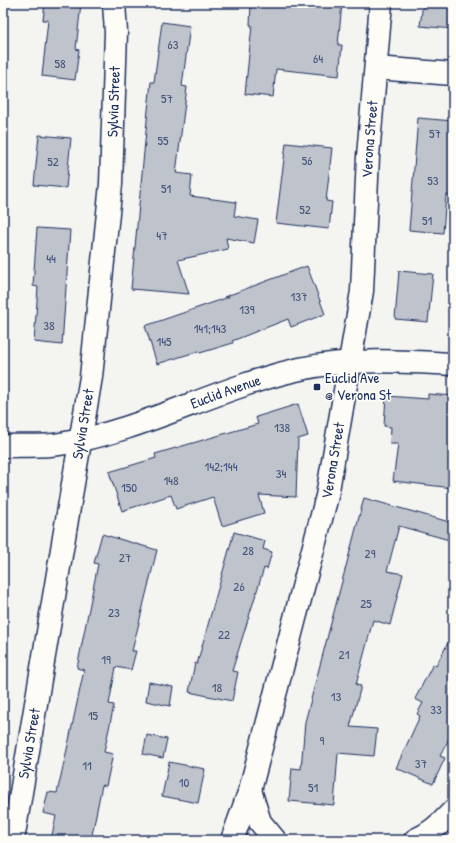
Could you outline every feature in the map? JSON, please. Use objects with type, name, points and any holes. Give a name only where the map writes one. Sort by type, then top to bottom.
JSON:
[{"type":"street","name":"Sylvia Street","points":[[13,840],[91,377],[111,184],[116,32],[114,3]]},
{"type":"street","name":"Verona Street","points":[[232,840],[250,790],[327,496],[362,291],[368,156],[381,3]]},
{"type":"street","points":[[376,68],[453,74]]},
{"type":"street","name":"Euclid Avenue","points":[[3,446],[60,444],[119,430],[280,374],[299,369],[349,362],[453,364]]},
{"type":"street","points":[[250,790],[260,822],[275,840]]},
{"type":"street","points":[[415,840],[437,827],[453,811]]},
{"type":"building","points":[[45,3],[81,3],[76,49],[79,50],[75,80],[42,76],[48,20],[43,20]]},
{"type":"building","points":[[303,3],[342,3],[338,45],[342,45],[339,76],[276,69],[273,97],[245,94],[252,25],[250,25],[251,4],[302,8]]},
{"type":"building","points":[[423,3],[453,3],[453,29],[420,26]]},
{"type":"building","points":[[162,22],[190,26],[182,86],[187,87],[176,173],[192,175],[190,196],[236,202],[234,216],[258,220],[254,243],[226,238],[228,249],[178,260],[189,294],[131,289],[151,82],[154,82]]},
{"type":"building","points":[[418,118],[453,121],[453,196],[446,195],[443,233],[409,230]]},
{"type":"building","points":[[39,135],[71,138],[66,188],[34,185]]},
{"type":"building","points":[[286,143],[332,148],[326,201],[332,202],[329,229],[276,223]]},
{"type":"building","points":[[37,228],[70,230],[62,345],[34,342],[38,287],[33,286]]},
{"type":"building","points":[[307,266],[325,314],[291,327],[288,319],[232,341],[233,343],[200,353],[199,351],[157,364],[145,326],[229,297],[224,297]]},
{"type":"building","points":[[399,271],[433,274],[428,322],[395,319]]},
{"type":"building","points":[[428,394],[453,396],[453,488],[393,481],[398,444],[390,444],[391,427],[384,426],[386,396],[428,399]]},
{"type":"building","points":[[298,404],[308,436],[298,439],[296,497],[259,495],[264,513],[222,526],[213,497],[176,509],[171,495],[122,511],[109,472],[156,458],[155,454],[258,424],[256,417]]},
{"type":"building","points":[[364,498],[453,523],[453,541],[399,526],[387,571],[403,574],[390,625],[373,620],[356,685],[361,686],[350,727],[377,729],[374,756],[338,753],[334,805],[289,801],[292,768],[301,769],[305,722]]},
{"type":"building","points":[[234,532],[265,541],[263,549],[272,552],[267,569],[264,568],[232,671],[238,672],[232,701],[189,692],[195,663],[197,664]]},
{"type":"building","points":[[102,534],[157,550],[132,651],[136,651],[131,670],[116,667],[109,704],[114,705],[104,752],[113,754],[106,786],[102,785],[91,840],[51,840],[56,816],[43,813],[48,792],[57,793],[84,670],[77,668],[98,564],[94,563]]},
{"type":"building","points":[[453,633],[453,731],[440,756],[445,758],[433,784],[396,768],[420,716],[417,714],[423,703],[415,699],[433,664],[436,666]]},
{"type":"building","points":[[149,682],[173,687],[170,706],[146,701]]},
{"type":"building","points":[[147,735],[167,739],[163,758],[143,754]]},
{"type":"building","points":[[169,762],[205,769],[198,803],[162,796]]},
{"type":"place","name":"Euclid Ave @ Verona St","points":[[317,387]]}]
